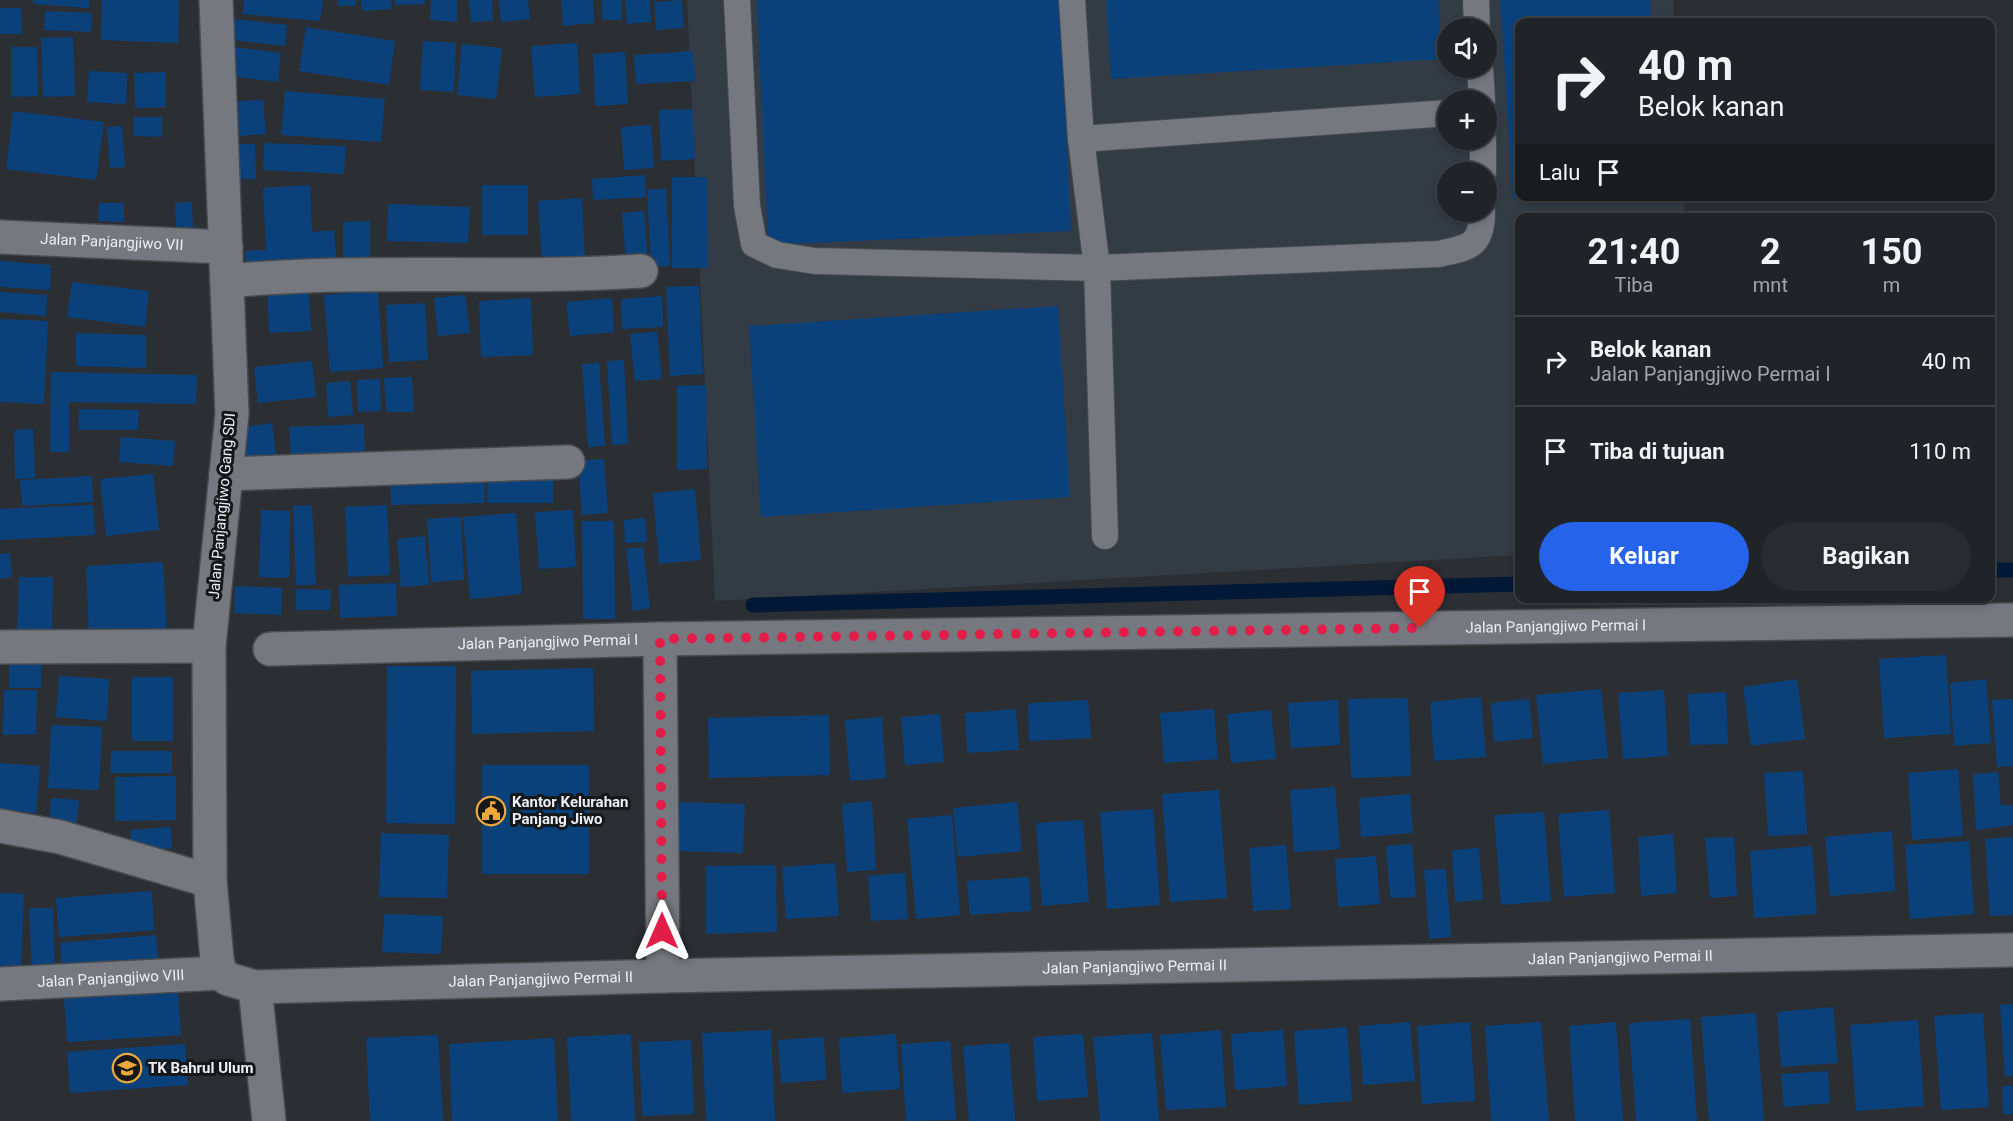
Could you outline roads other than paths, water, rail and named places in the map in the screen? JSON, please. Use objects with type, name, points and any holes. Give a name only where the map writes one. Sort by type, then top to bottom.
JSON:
[{"type":"street","name":"Jalan Panjangjiwo Gang SDI","points":[[216,0],[232,414],[209,646],[210,881],[216,959],[220,973]]},
{"type":"street","name":"Jalan Panjangjiwo VII","points":[[0,237],[226,247]]},
{"type":"street","points":[[227,281],[344,274],[562,276],[640,271]]},
{"type":"street","points":[[226,474],[568,462]]},
{"type":"street","name":"Jalan Panjangjiwo Permai I","points":[[270,649],[660,639],[2013,620]]},
{"type":"street","points":[[660,639],[663,976]]},
{"type":"street","points":[[0,647],[209,646]]},
{"type":"street","points":[[0,826],[60,837],[210,881]]},
{"type":"street","name":"Jalan Panjangjiwo Permai II","points":[[255,987],[663,976],[2013,950]]},
{"type":"street","points":[[220,973],[228,979],[255,987],[269,1121]]},
{"type":"street","name":"Jalan Panjangjiwo VIII","points":[[0,984],[220,973]]},
{"type":"lane","points":[[737,0],[747,206],[754,244],[777,255],[815,261],[1097,268],[1438,254],[1472,245],[1479,237],[1481,222]]},
{"type":"lane","points":[[1072,0],[1081,139],[1097,268],[1105,536]]},
{"type":"lane","points":[[1476,0],[1477,18]]},
{"type":"lane","points":[[1081,139],[1437,114]]},
{"type":"waterway","points":[[1995,570],[2013,570]]},
{"type":"waterway","points":[[753,605],[1515,584]]},
{"type":"place","name":"Kantor Kelurahan Panjang Jiwo","points":[[491,811]]},
{"type":"place","name":"TK Bahrul Ulum","points":[[127,1068]]}]
